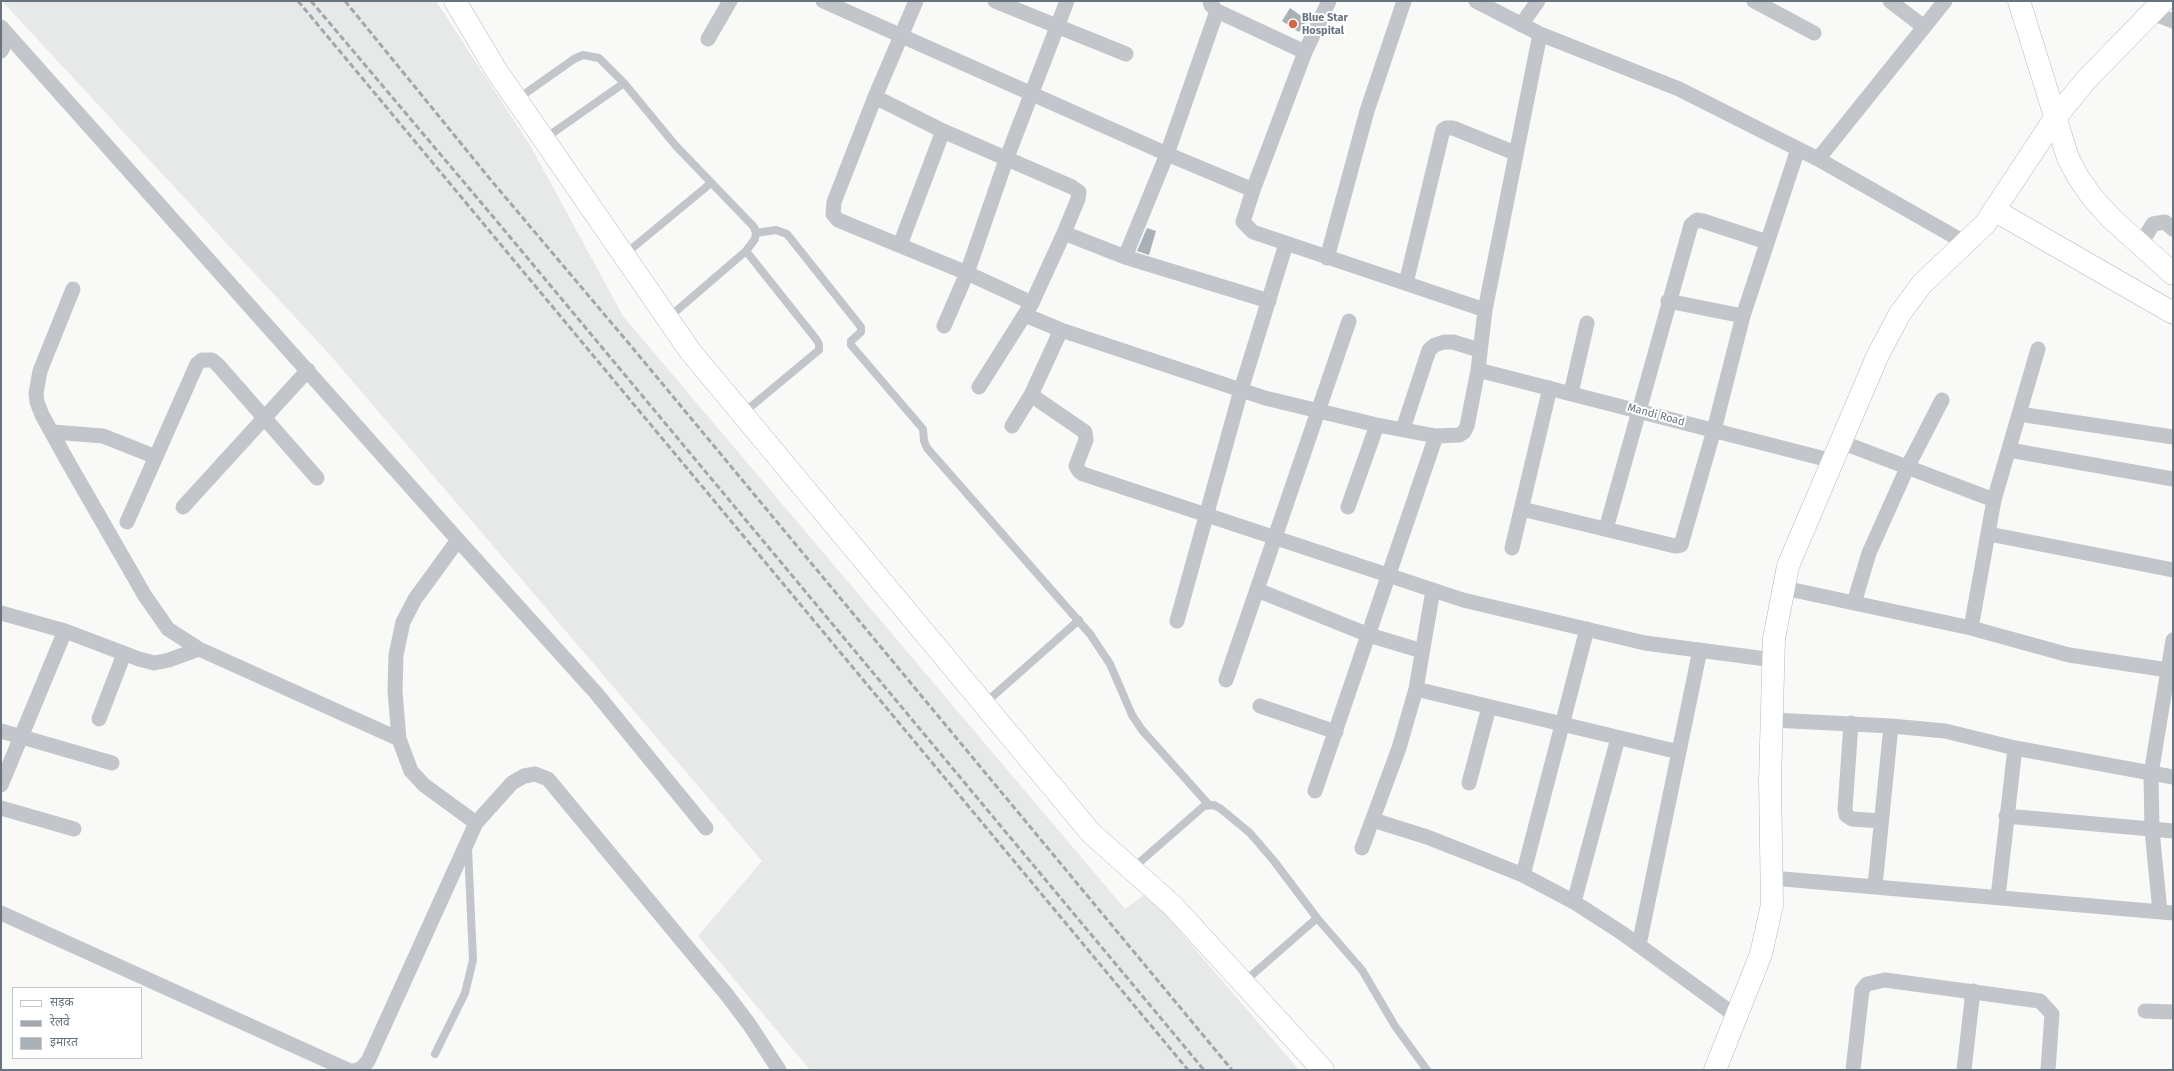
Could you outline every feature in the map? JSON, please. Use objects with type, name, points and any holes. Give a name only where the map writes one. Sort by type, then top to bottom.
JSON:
[{"type":"street","points":[[455,1],[496,70],[516,100],[690,352],[1091,833],[1173,906],[1323,1070]]},
{"type":"street","points":[[708,39],[730,1]]},
{"type":"street","points":[[823,1],[1167,154],[1253,190]]},
{"type":"street","points":[[916,1],[875,97],[834,202],[833,214],[838,220],[967,273],[1061,330],[1241,390],[1319,412],[1436,436],[1459,435],[1464,432],[1467,426],[1478,370],[1479,350],[1485,310],[1515,153],[1540,34]]},
{"type":"street","points":[[995,1],[1056,28],[1126,54]]},
{"type":"street","points":[[944,326],[967,273],[1006,160],[1067,1]]},
{"type":"street","points":[[1330,1],[1305,52],[1253,190],[1243,222],[1246,227],[1253,232],[1485,310]]},
{"type":"street","points":[[1327,258],[1368,112],[1404,1]]},
{"type":"street","points":[[1476,1],[1540,34],[1679,89],[1818,159],[1964,242]]},
{"type":"street","points":[[1521,25],[1538,1]]},
{"type":"street","points":[[1890,1],[1924,27]]},
{"type":"street","points":[[1818,159],[1945,1]]},
{"type":"street","points":[[2019,1],[2068,158],[2078,177],[2092,197],[2140,245],[2173,274]]},
{"type":"street","points":[[1758,2],[1814,33]]},
{"type":"street","points":[[1126,256],[1167,154],[1214,6],[1305,52]]},
{"type":"street","points":[[1715,1070],[1761,954],[1772,905],[1770,781],[1774,639],[1788,566],[1877,357],[1899,315],[1922,284],[1984,224],[2055,118],[2086,80],[2158,7],[2173,21]]},
{"type":"street","points":[[1,51],[5,31]]},
{"type":"street","points":[[5,31],[458,540],[596,692],[706,828]]},
{"type":"street","points":[[875,97],[943,131],[1006,160],[1072,187],[1079,192],[1078,199],[1064,233],[1028,309],[979,387]]},
{"type":"street","points":[[1406,283],[1443,130],[1446,128],[1453,128],[1515,153]]},
{"type":"street","points":[[900,245],[943,131]]},
{"type":"street","points":[[1522,509],[1675,546],[1681,545],[1714,430],[1743,316],[1798,149]]},
{"type":"street","points":[[1994,210],[2173,313]]},
{"type":"street","points":[[1606,529],[1668,301],[1693,222],[1703,221],[1767,242]]},
{"type":"street","points":[[2140,245],[2153,224],[2165,222],[2173,229]]},
{"type":"street","points":[[1064,233],[1126,256],[1269,301]]},
{"type":"street","points":[[1177,621],[1208,514],[1241,390],[1286,244]]},
{"type":"street","points":[[73,289],[40,371],[37,383],[37,402],[42,415],[141,589],[168,629],[199,649],[399,739]]},
{"type":"street","points":[[1668,301],[1743,316]]},
{"type":"street","points":[[1226,680],[1349,321]]},
{"type":"street","points":[[1571,393],[1587,323]]},
{"type":"street","points":[[1012,426],[1031,395],[1061,330]]},
{"type":"street","points":[[1403,429],[1429,350],[1435,345],[1444,342],[1454,342],[1479,350]]},
{"type":"street","points":[[1971,628],[1994,500],[2038,349]]},
{"type":"street","points":[[127,522],[197,364],[202,360],[212,360],[218,365],[317,478]]},
{"type":"street","points":[[183,507],[308,370]]},
{"type":"street","name":"Mandi Road","points":[[1478,370],[1714,430],[1908,466],[1994,500]]},
{"type":"street","points":[[1512,548],[1550,388]]},
{"type":"street","points":[[1031,395],[1086,432],[1086,440],[1076,466],[1079,471],[1208,514],[1275,539],[1463,600],[1645,643],[1774,660]]},
{"type":"street","points":[[1854,603],[1869,553],[1908,466],[1942,400]]},
{"type":"street","points":[[2019,414],[2173,437]]},
{"type":"street","points":[[1348,508],[1377,425]]},
{"type":"street","points":[[53,432],[84,433],[103,436],[156,457]]},
{"type":"street","points":[[1316,791],[1436,436]]},
{"type":"street","points":[[2009,450],[2173,479]]},
{"type":"street","points":[[1989,534],[2173,570]]},
{"type":"street","points":[[458,540],[415,599],[403,622],[396,655],[395,691],[399,739],[411,771],[424,785],[476,823]]},
{"type":"street","points":[[1784,588],[1971,628],[2069,655],[2168,670]]},
{"type":"street","points":[[1257,590],[1369,635],[1422,650]]},
{"type":"street","points":[[1362,848],[1399,748],[1416,689],[1433,590]]},
{"type":"street","points":[[1,614],[65,631],[124,654],[154,663],[169,660],[199,649]]},
{"type":"street","points":[[1523,875],[1587,629]]},
{"type":"street","points":[[1,785],[65,631]]},
{"type":"street","points":[[1772,878],[2167,912],[2152,830],[2151,774],[2173,640]]},
{"type":"street","points":[[1639,945],[1700,650]]},
{"type":"street","points":[[99,719],[124,654]]},
{"type":"street","points":[[1416,689],[1563,726],[1679,752]]},
{"type":"street","points":[[1260,706],[1336,732]]},
{"type":"street","points":[[1469,783],[1489,707]]},
{"type":"street","points":[[1772,720],[1851,723],[1944,731],[2015,748],[2173,777]]},
{"type":"street","points":[[1851,723],[1845,808],[1846,815],[1852,819],[1881,821]]},
{"type":"street","points":[[1876,886],[1891,726]]},
{"type":"street","points":[[1,731],[112,763]]},
{"type":"street","points":[[1574,902],[1618,738]]},
{"type":"street","points":[[1998,897],[2006,816],[2015,748]]},
{"type":"street","points":[[356,1070],[361,1069],[368,1061],[476,823],[512,782],[524,776],[535,774],[548,779],[739,1010],[779,1070]]},
{"type":"street","points":[[1,808],[74,829]]},
{"type":"street","points":[[2006,816],[2173,831]]},
{"type":"street","points":[[1373,820],[1427,837],[1523,875],[1574,902],[1639,945],[1736,1016]]},
{"type":"street","points":[[1,913],[348,1070]]},
{"type":"street","points":[[1853,1070],[1862,990],[1867,984],[1885,980],[2035,999],[2052,1014],[2048,1070]]},
{"type":"street","points":[[1964,1070],[1973,991]]},
{"type":"street","points":[[2145,1011],[2173,1012]]},
{"type":"lane","points":[[516,100],[574,59],[583,55],[599,58],[624,83],[676,146],[754,228],[756,233],[755,239],[746,251],[668,319]]},
{"type":"lane","points":[[544,140],[624,83]]},
{"type":"lane","points":[[624,255],[711,183]]},
{"type":"lane","points":[[756,233],[776,230],[787,234],[861,327],[862,330],[851,342],[851,345],[923,429],[924,441],[927,448],[1090,634],[1110,664],[1132,715],[1142,730],[1209,805],[1222,809],[1250,833],[1274,861],[1317,918],[1362,970],[1395,1026],[1427,1070]]},
{"type":"lane","points":[[741,414],[815,355],[819,350],[820,344],[746,251]]},
{"type":"lane","points":[[984,704],[1079,620]]},
{"type":"lane","points":[[1132,869],[1204,806],[1209,805]]},
{"type":"lane","points":[[435,1054],[465,993],[472,960],[468,841]]},
{"type":"lane","points":[[1243,983],[1317,918]]},
{"type":"shaded area","points":[[2,1],[436,1],[530,145],[623,316],[1125,909],[1147,893],[1299,1070],[810,1070],[698,936],[762,861],[331,356]]},
{"type":"building","points":[[1290,8],[1307,20],[1299,32],[1282,21]]},
{"type":"building","points":[[1147,228],[1156,231],[1149,255],[1137,251]]},
{"type":"railway","points":[[298,1],[1188,1070]]},
{"type":"railway","points":[[311,1],[495,219],[1204,1070]]},
{"type":"railway","points":[[345,1],[490,179],[631,346],[1232,1070]]},
{"type":"place","name":"Blue Star Hospital","points":[[1293,24]]}]
